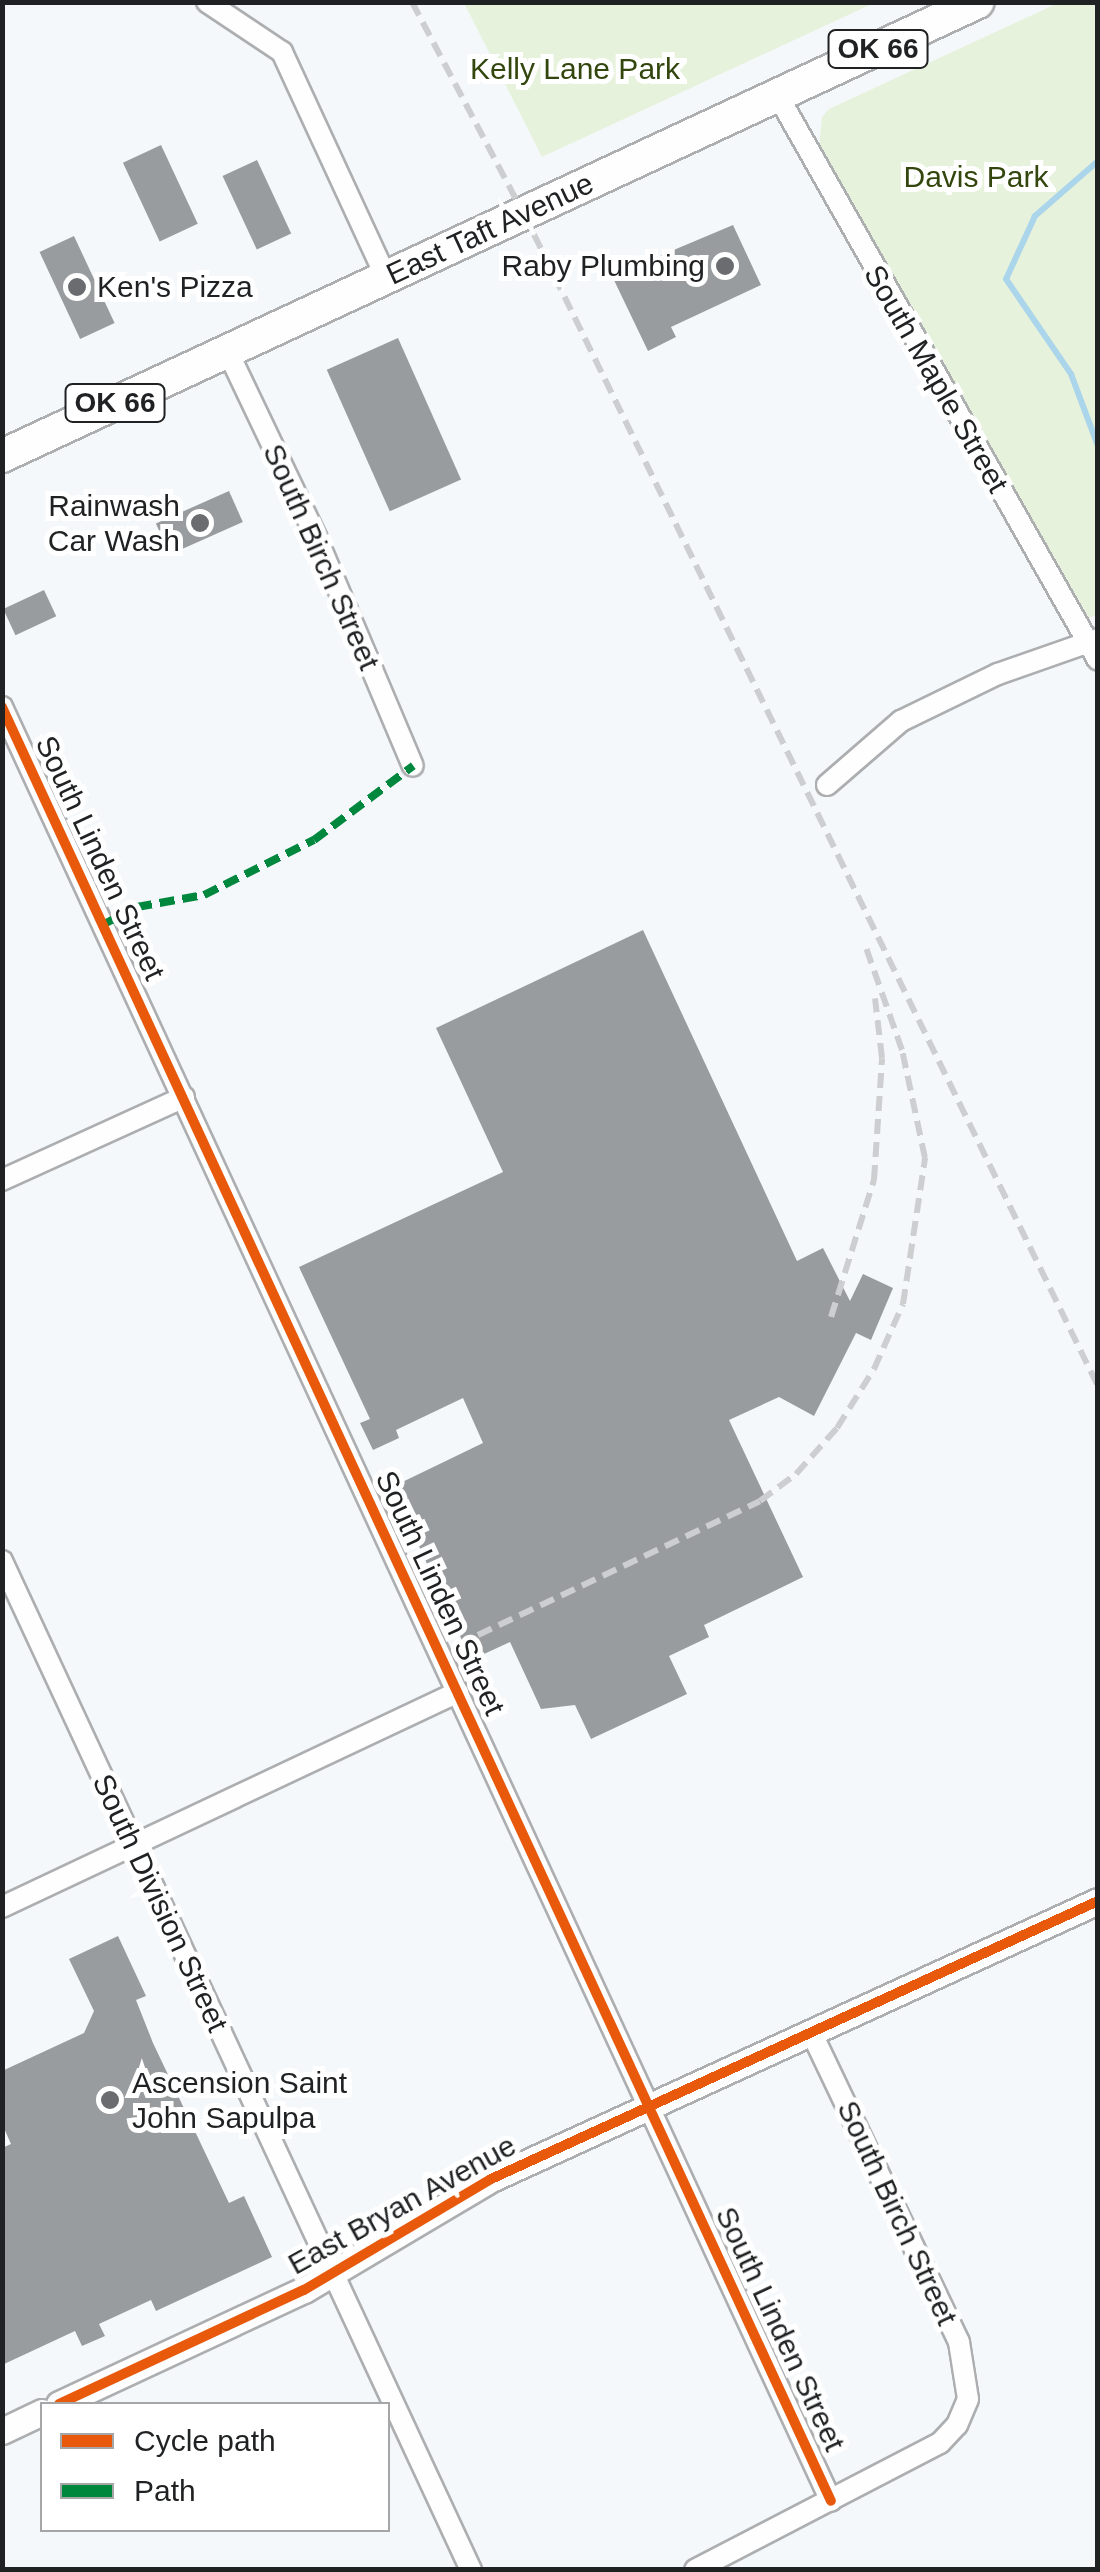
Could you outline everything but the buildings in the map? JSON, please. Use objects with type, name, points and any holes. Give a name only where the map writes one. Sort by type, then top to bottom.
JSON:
[{"type":"main road","name":"East Taft Avenue","points":[[2,456],[978,2]]},
{"type":"street","points":[[207,2],[282,52],[386,276]]},
{"type":"street","name":"South Maple Street","points":[[778,96],[1095,647]]},
{"type":"street","name":"South Birch Street","points":[[227,350],[318,539],[413,766]]},
{"type":"street","points":[[827,785],[901,721],[998,674],[1095,647]]},
{"type":"street","name":"South Linden Street","points":[[2,707],[831,2501]]},
{"type":"street","points":[[2,1180],[184,1097]]},
{"type":"street","name":"South Division Street","points":[[2,1561],[472,2570]]},
{"type":"street","points":[[2,1908],[458,1692]]},
{"type":"street","name":"East Bryan Avenue","points":[[63,2402],[304,2290],[330,2270],[491,2180],[1098,1901]]},
{"type":"street","name":"South Birch Street","points":[[811,2032],[959,2342],[968,2399],[958,2425],[940,2443],[831,2501]]},
{"type":"street","points":[[2,2431],[40,2413]]},
{"type":"street","points":[[695,2570],[731,2562],[831,2501]]},
{"type":"green space","name":"Kelly Lane Park","points":[[464,3],[874,3],[542,157]]},
{"type":"green space","name":"Davis Park","points":[[1058,3],[1097,3],[1097,615],[1089,618],[819,148],[822,117],[829,109]]},
{"type":"waterway","points":[[1098,161],[1035,216],[1006,279],[1071,374],[1098,446]]},
{"type":"waterway","points":[[1098,483],[1098,521]]},
{"type":"railway","points":[[412,2],[524,214],[1098,1386]]},
{"type":"railway","points":[[478,1635],[760,1501],[796,1474],[837,1428],[874,1369],[903,1304],[925,1158],[902,1050],[865,945]]},
{"type":"railway","points":[[831,1317],[874,1180],[882,1058],[875,998]]},
{"type":"marked path","points":[[104,924],[137,907],[204,895],[314,840],[413,766]]},
{"type":"cycle path","points":[[2,707],[831,2501]]},
{"type":"cycle path","points":[[63,2402],[304,2290],[491,2179],[1098,1901]]},
{"type":"place","name":"Raby Plumbing","points":[[725,266]]},
{"type":"place","name":"Ken's Pizza","points":[[77,287]]},
{"type":"place","name":"Rainwash Car Wash","points":[[200,523]]},
{"type":"place","name":"Ascension Saint John Sapulpa","points":[[110,2100]]}]
